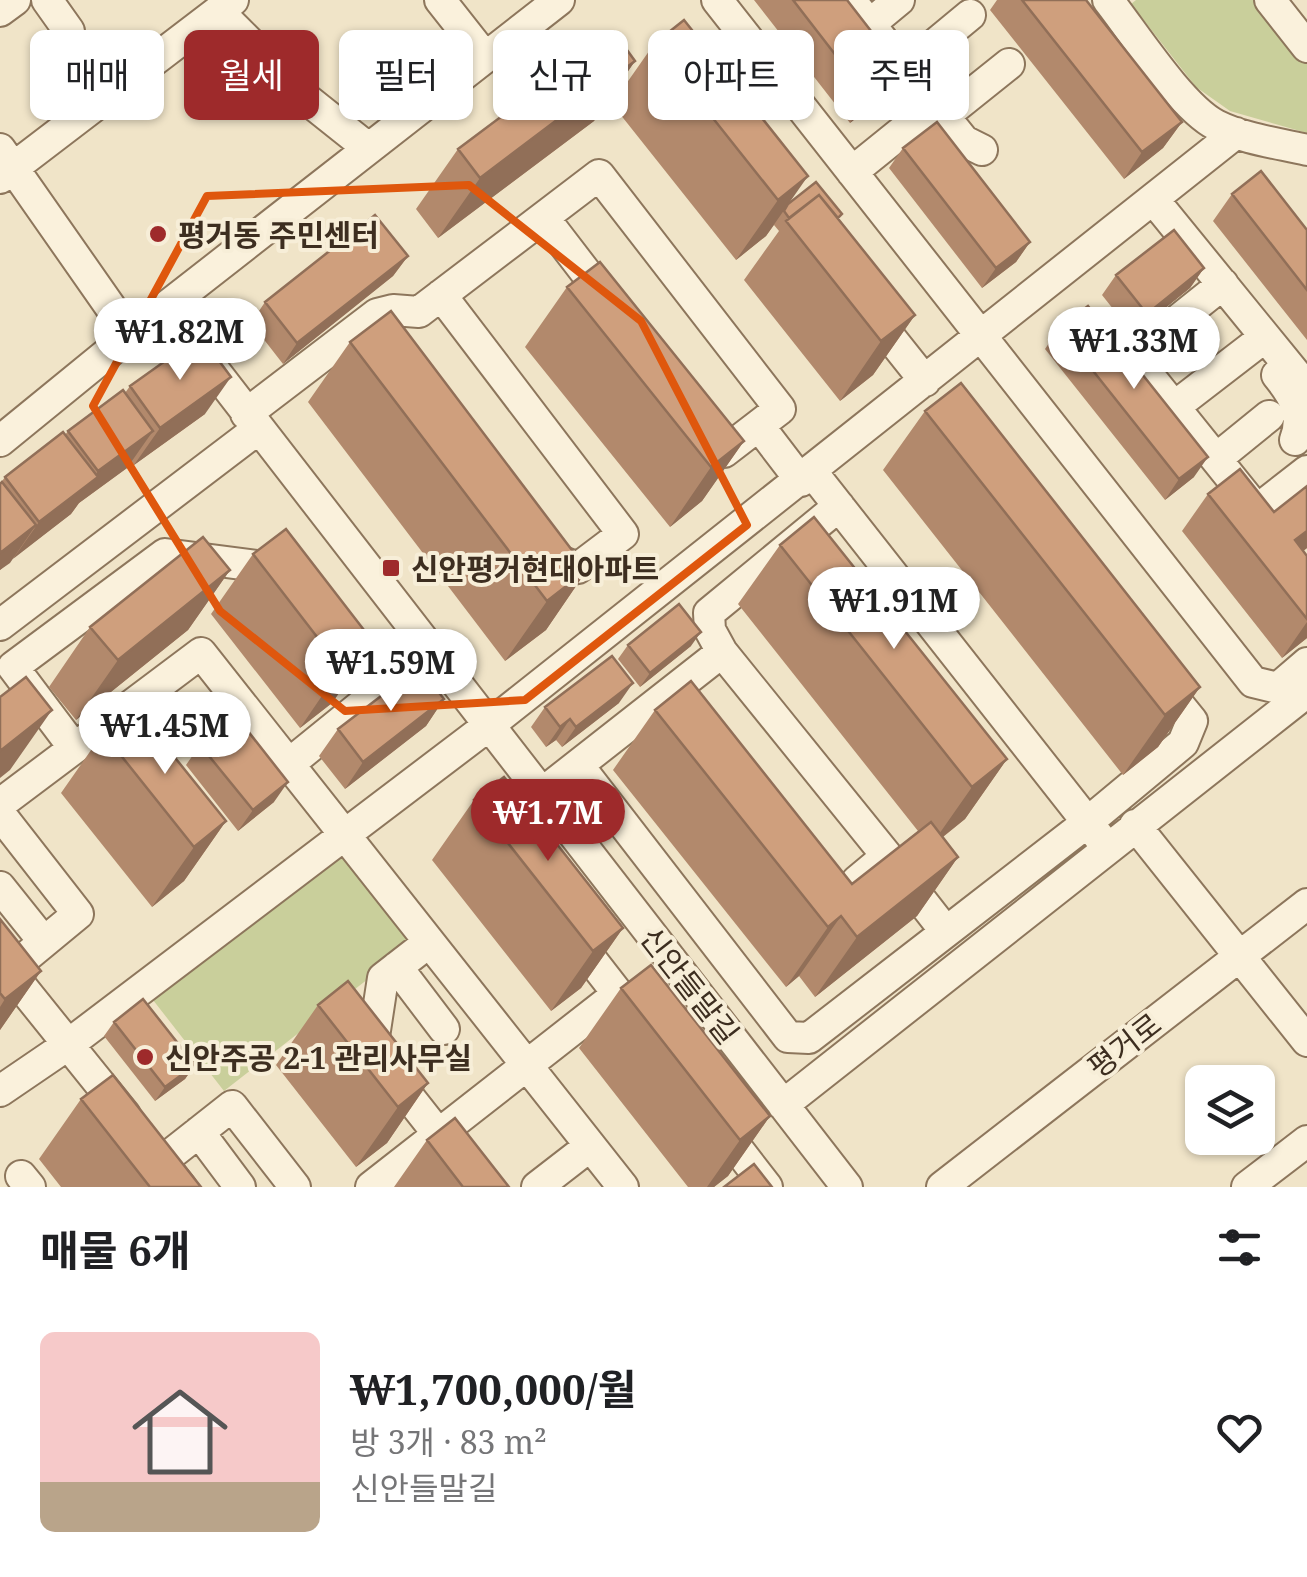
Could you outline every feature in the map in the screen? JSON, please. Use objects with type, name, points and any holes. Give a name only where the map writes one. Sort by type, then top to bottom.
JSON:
[{"type":"street","points":[[0,11],[15,0]]},
{"type":"street","points":[[47,0],[68,30]]},
{"type":"street","points":[[440,0],[485,57]]},
{"type":"street","points":[[0,442],[130,334],[559,0]]},
{"type":"street","points":[[717,0],[1252,682],[1278,688],[1307,662]]},
{"type":"street","points":[[860,12],[899,0]]},
{"type":"street","points":[[1108,0],[1193,108],[1212,123],[1236,134],[1307,150]]},
{"type":"street","points":[[1270,0],[1307,47]]},
{"type":"street","points":[[130,334],[5,165],[226,6],[304,97],[368,148]]},
{"type":"street","points":[[952,30],[970,15]]},
{"type":"street","points":[[969,90],[1009,64]]},
{"type":"street","points":[[852,172],[925,120]]},
{"type":"street","points":[[947,120],[964,141],[982,150]]},
{"type":"street","points":[[0,1091],[69,1044],[488,726],[1236,134]]},
{"type":"street","points":[[0,625],[252,422],[377,314],[391,323],[419,312],[600,174],[780,409],[724,452],[700,421]]},
{"type":"street","points":[[1153,200],[1223,284],[1259,341],[1299,409],[1301,426],[1295,440]]},
{"type":"street","points":[[544,218],[628,327]]},
{"type":"street","points":[[847,283],[925,382]]},
{"type":"street","points":[[1223,284],[1133,356],[1257,510],[1307,470]]},
{"type":"street","points":[[442,295],[623,534],[578,568],[557,560],[534,530]]},
{"type":"street","name":"신안들말길","points":[[166,308],[846,1187]]},
{"type":"street","points":[[1259,341],[1307,388]]},
{"type":"street","points":[[1174,407],[1259,341]]},
{"type":"street","points":[[1216,459],[1269,416]]},
{"type":"street","points":[[759,426],[840,506],[1014,745],[1107,847]]},
{"type":"street","points":[[840,506],[799,551],[709,612],[710,630],[722,652],[946,932]]},
{"type":"street","points":[[74,748],[13,668],[165,554],[280,569],[379,691],[289,764]]},
{"type":"street","points":[[541,794],[722,652]]},
{"type":"street","points":[[181,1187],[4,966],[44,942],[78,914],[3,820],[74,748],[202,653],[623,1187]]},
{"type":"street","points":[[578,766],[788,1037],[809,1038],[1088,822],[1183,743],[1192,722],[1142,659]]},
{"type":"street","points":[[670,692],[694,722]]},
{"type":"street","points":[[783,1105],[1307,692]]},
{"type":"street","points":[[1135,826],[1307,1040]]},
{"type":"street","points":[[826,882],[838,897],[887,856]]},
{"type":"street","points":[[0,887],[44,942]]},
{"type":"street","name":"평거로","points":[[942,1187],[1307,904]]},
{"type":"street","points":[[558,916],[664,1054]]},
{"type":"street","points":[[428,943],[384,978],[372,1050],[480,1187]]},
{"type":"street","points":[[397,968],[444,1030]]},
{"type":"street","points":[[371,1187],[618,994]]},
{"type":"street","points":[[698,1098],[766,1187]]},
{"type":"street","points":[[162,1162],[232,1106],[295,1187]]},
{"type":"street","points":[[199,1132],[240,1187]]},
{"type":"street","points":[[1246,1187],[1307,1141]]},
{"type":"street","points":[[537,1187],[590,1146]]},
{"type":"highlighted area","points":[[469,185],[641,321],[747,525],[525,700],[345,711],[220,611],[93,406],[207,196]]},
{"type":"green space","points":[[1136,0],[1260,0],[1307,61],[1307,133],[1230,111],[1196,87],[1131,4]]},
{"type":"green space","points":[[343,854],[413,944],[224,1091],[153,1000]]},
{"type":"building","points":[[793,0],[847,0],[870,30],[834,30],[834,53]]},
{"type":"building","points":[[1022,0],[1086,0],[1182,122],[1142,152]]},
{"type":"building","points":[[684,20],[692,30],[672,30]]},
{"type":"building","points":[[497,120],[557,120],[480,178],[458,149]]},
{"type":"building","points":[[714,120],[763,120],[808,176],[778,200]]},
{"type":"building","points":[[937,122],[1030,242],[996,268],[903,148]]},
{"type":"building","points":[[1261,171],[1307,230],[1307,290],[1232,194]]},
{"type":"building","points":[[816,182],[842,214],[838,218],[819,195],[789,218],[784,211],[788,204]]},
{"type":"building","points":[[819,195],[915,315],[881,341],[786,221]]},
{"type":"building","points":[[375,215],[408,256],[297,343],[265,302]]},
{"type":"building","points":[[1174,230],[1204,268],[1147,314],[1116,275]]},
{"type":"building","points":[[600,262],[744,441],[711,467],[567,287]]},
{"type":"building","points":[[1088,306],[1208,457],[1179,479],[1059,328]]},
{"type":"building","points":[[391,311],[587,570],[547,601],[350,342]]},
{"type":"building","points":[[189,344],[208,346],[231,377],[160,428],[130,386]]},
{"type":"building","points":[[961,383],[1200,687],[1165,715],[925,411]]},
{"type":"building","points":[[123,390],[153,431],[98,471],[68,431]]},
{"type":"building","points":[[63,432],[98,477],[39,522],[5,477]]},
{"type":"building","points":[[1240,469],[1274,512],[1307,486],[1307,531],[1295,540],[1307,556],[1307,619],[1208,494]]},
{"type":"building","points":[[0,484],[36,525],[0,553]]},
{"type":"building","points":[[814,517],[1007,759],[972,787],[780,545]]},
{"type":"building","points":[[286,529],[374,643],[341,668],[253,554]]},
{"type":"building","points":[[203,537],[230,570],[118,660],[90,627]]},
{"type":"building","points":[[679,604],[701,632],[650,673],[628,645]]},
{"type":"building","points":[[612,656],[633,683],[576,727],[570,719],[560,727],[545,707]]},
{"type":"building","points":[[419,667],[444,699],[363,762],[338,729]]},
{"type":"building","points":[[26,677],[52,710],[0,751],[0,697]]},
{"type":"building","points":[[691,681],[852,884],[931,822],[958,857],[857,937],[841,916],[828,927],[655,710]]},
{"type":"building","points":[[135,708],[226,821],[194,847],[103,733]]},
{"type":"building","points":[[236,716],[288,782],[253,810],[200,745]]},
{"type":"building","points":[[504,777],[623,928],[593,951],[474,800]]},
{"type":"building","points":[[0,919],[41,971],[5,999],[0,993]]},
{"type":"building","points":[[651,965],[770,1116],[740,1140],[621,988]]},
{"type":"building","points":[[348,981],[428,1083],[398,1107],[318,1005]]},
{"type":"building","points":[[143,999],[195,1065],[165,1087],[114,1022]]},
{"type":"building","points":[[113,1075],[201,1187],[150,1187],[81,1099]]},
{"type":"building","points":[[455,1118],[509,1187],[463,1187],[427,1140]]},
{"type":"building","points":[[754,1164],[772,1187],[724,1187]]},
{"type":"place","name":"평거동 주민센터","points":[[158,234]]},
{"type":"place","name":"신안평거현대아파트","points":[[391,568]]},
{"type":"place","name":"신안주공 2-1 관리사무실","points":[[145,1057]]}]
